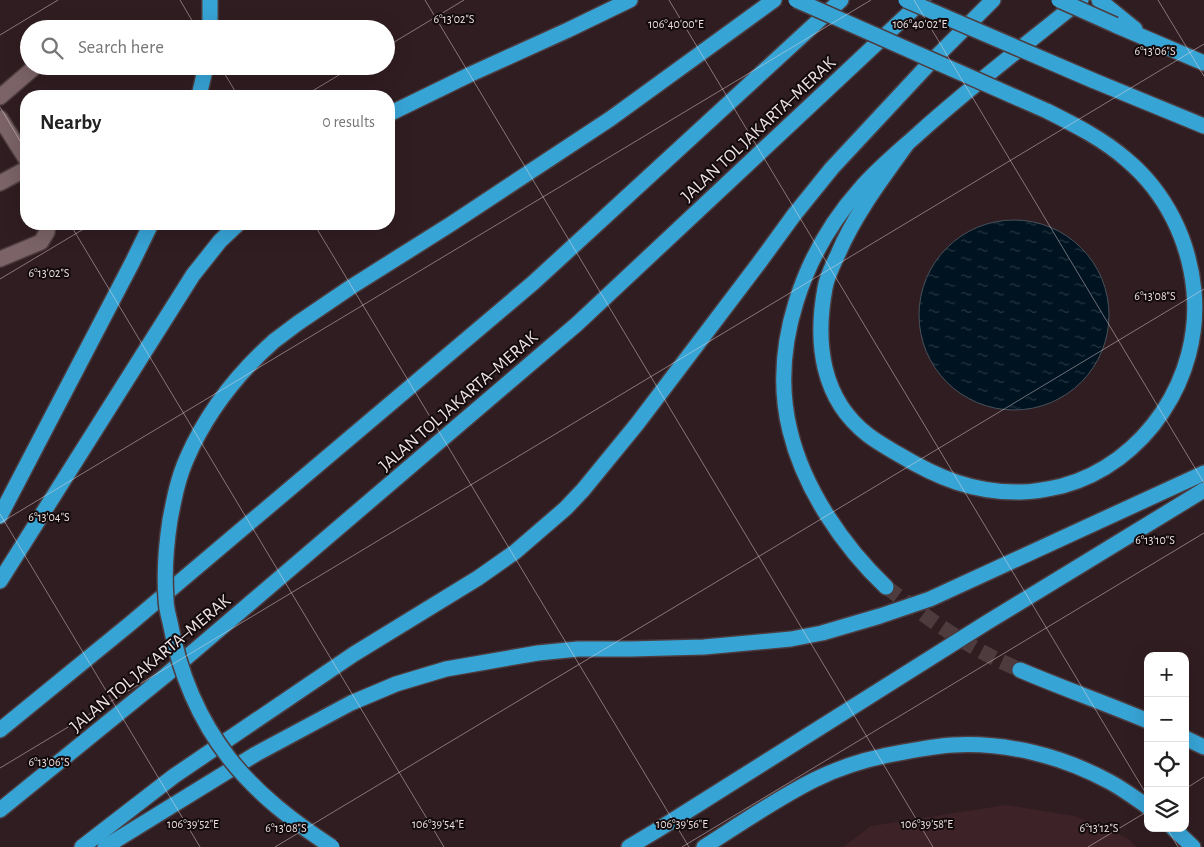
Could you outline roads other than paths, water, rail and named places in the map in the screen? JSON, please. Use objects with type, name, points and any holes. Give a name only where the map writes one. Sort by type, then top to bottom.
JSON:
[{"type":"highway","points":[[210,0],[210,20]]},
{"type":"highway","points":[[395,111],[630,0]]},
{"type":"highway","points":[[332,847],[268,800],[230,759],[199,710],[180,667],[174,647],[166,600],[165,574],[173,503],[186,460],[210,415],[226,392],[253,360],[274,341],[351,287],[451,224],[610,119],[774,0]]},
{"type":"highway","points":[[796,0],[1047,111],[1112,148],[1128,160],[1156,191],[1180,231],[1192,271],[1195,318],[1191,349],[1185,369],[1167,405],[1154,424],[1134,447],[1113,463],[1091,476],[1050,489],[1024,492],[997,492],[976,488],[933,474],[910,461],[867,434],[851,419],[839,403],[829,384],[823,362],[821,315],[825,285],[846,235],[907,144]]},
{"type":"highway","points":[[0,730],[131,623],[533,283],[841,0]]},
{"type":"highway","points":[[906,0],[1204,126]]},
{"type":"highway","name":"JALAN TOL JAKARTA–MERAK","points":[[0,810],[166,675],[577,324],[923,0]]},
{"type":"highway","points":[[82,847],[174,776],[354,654],[478,578],[515,552],[566,508],[637,424],[794,215],[832,168],[920,73],[994,0]]},
{"type":"highway","points":[[1058,0],[1204,63]]},
{"type":"highway","points":[[886,587],[857,556],[821,505],[802,469],[790,430],[784,379],[788,335],[803,282],[818,249],[832,225],[860,188],[955,101],[1081,0]]},
{"type":"highway","points":[[1099,0],[1152,42]]},
{"type":"highway","points":[[200,90],[204,75]]},
{"type":"highway","points":[[0,516],[128,272],[147,230]]},
{"type":"highway","points":[[0,581],[193,275],[232,230]]},
{"type":"highway","points":[[105,847],[256,754],[351,702],[396,684],[446,669],[538,653],[578,649],[713,646],[791,639],[822,633],[930,599],[1204,473]]},
{"type":"highway","points":[[629,847],[994,618],[1204,490]]},
{"type":"highway","points":[[1020,670],[1144,719]]},
{"type":"highway","points":[[1189,740],[1204,747]]},
{"type":"highway","points":[[704,847],[793,791],[816,779],[872,759],[919,749],[953,745],[983,745],[1011,748],[1054,758],[1109,782],[1144,804]]},
{"type":"highway","points":[[1177,832],[1192,847]]},
{"type":"street","points":[[0,97],[26,75]]},
{"type":"street","points":[[0,118],[20,150]]},
{"type":"street","points":[[0,183],[20,172]]},
{"type":"street","points":[[0,259],[41,242],[47,230]]},
{"type":"water","points":[[1014,220],[1032,222],[1050,228],[1067,236],[1081,248],[1093,262],[1101,279],[1107,297],[1109,315],[1107,333],[1101,351],[1093,368],[1081,382],[1067,394],[1050,402],[1032,408],[1014,410],[996,408],[978,402],[961,394],[947,382],[935,368],[927,351],[921,333],[919,315],[921,297],[927,279],[935,262],[947,248],[961,236],[978,228],[996,222]]},
{"type":"tunnel","points":[[886,587],[969,644],[1020,670]]}]
